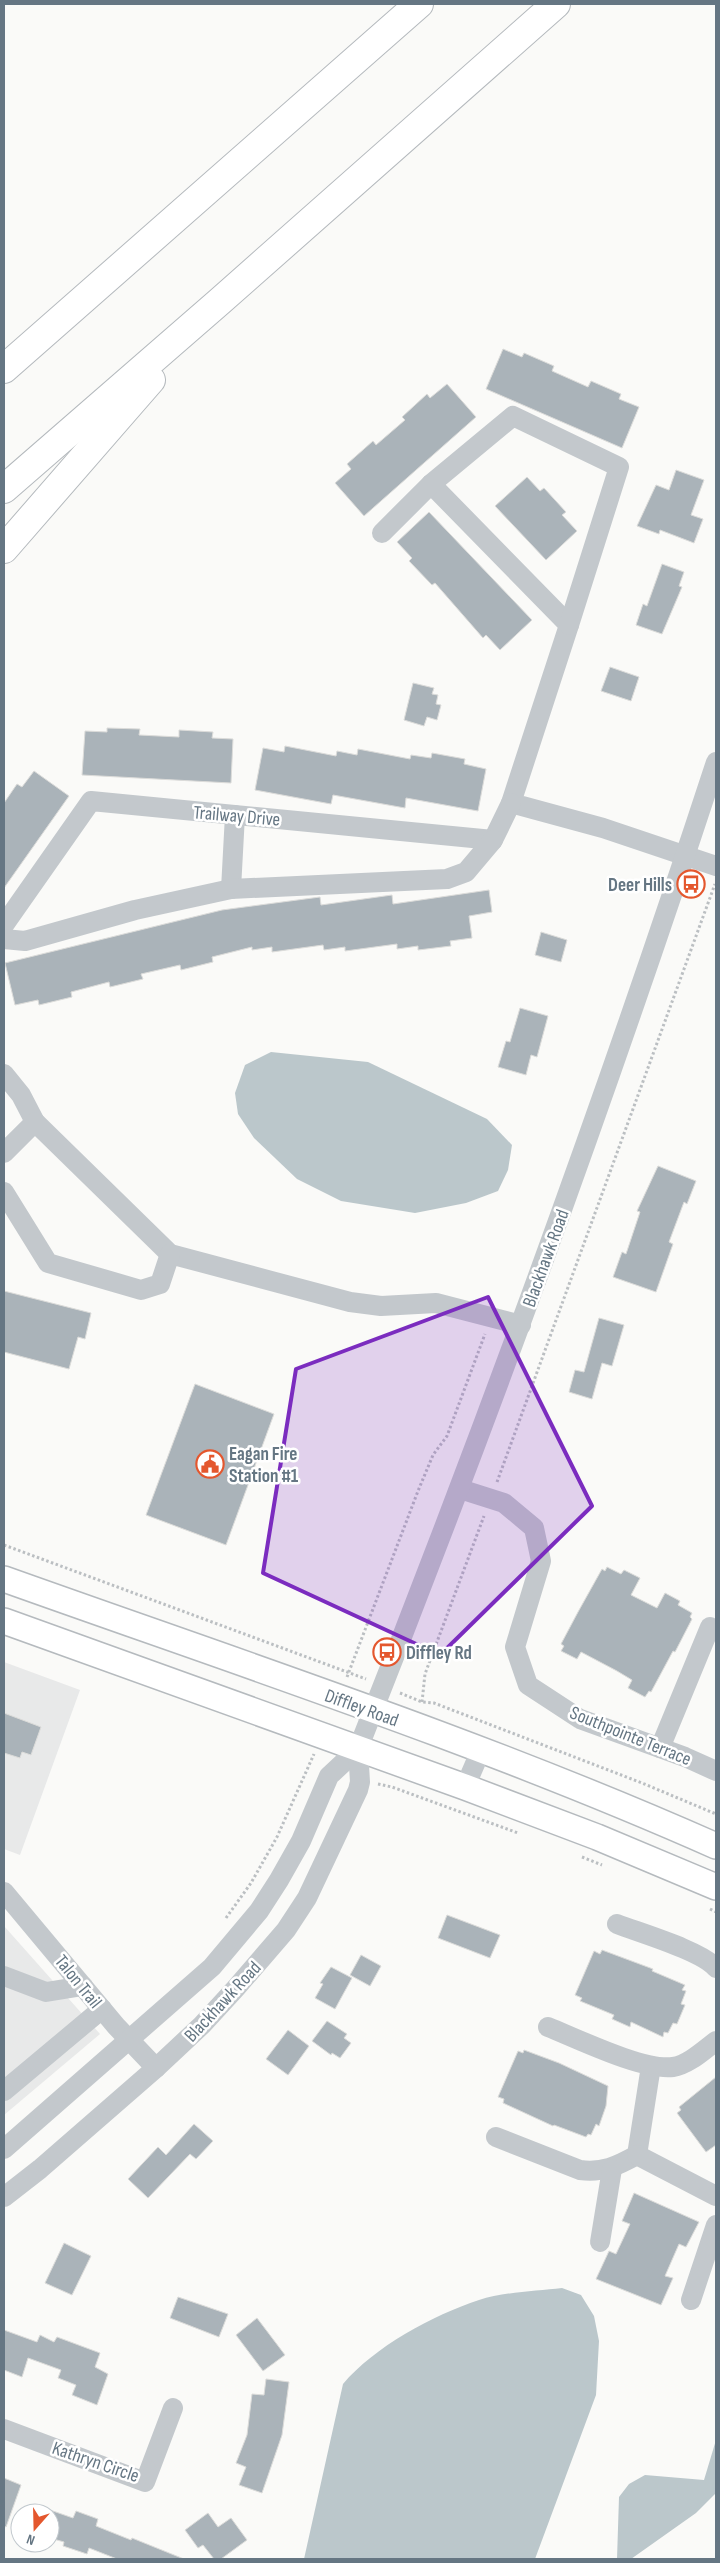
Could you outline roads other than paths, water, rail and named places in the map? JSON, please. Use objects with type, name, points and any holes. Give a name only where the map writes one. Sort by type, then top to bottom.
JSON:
[{"type":"highway","points":[[4,369],[419,4]]},
{"type":"highway","points":[[4,489],[556,4]]},
{"type":"highway","points":[[4,353],[80,302]]},
{"type":"highway","points":[[4,549],[219,302]]},
{"type":"main road","name":"Diffley Road","points":[[4,1579],[481,1750],[619,1804],[716,1846]]},
{"type":"main road","points":[[4,1621],[466,1787],[596,1837],[712,1898]]},
{"type":"street","points":[[4,940],[25,941],[135,910],[231,889],[447,879],[466,872],[493,840],[511,803],[619,467],[513,416],[431,484],[382,533]]},
{"type":"street","points":[[431,484],[569,625]]},
{"type":"street","name":"Blackhawk Road","points":[[4,2197],[40,2169],[156,2068],[202,2025],[286,1930],[307,1898],[329,1854],[360,1782],[358,1749],[384,1687],[460,1489],[600,1109],[716,762]]},
{"type":"street","name":"Trailway Drive","points":[[4,925],[90,801],[493,840]]},
{"type":"street","points":[[511,803],[603,828],[716,866]]},
{"type":"street","points":[[231,889],[234,814]]},
{"type":"street","points":[[4,1074],[21,1095],[35,1122],[170,1254],[350,1302],[381,1306],[436,1303],[521,1325]]},
{"type":"street","points":[[4,1153],[35,1122]]},
{"type":"street","points":[[4,1192],[48,1263],[141,1290],[160,1284],[170,1254]]},
{"type":"street","name":"Southpointe Terrace","points":[[460,1489],[504,1504],[534,1528],[541,1561],[515,1647],[528,1685],[580,1719],[716,1771]]},
{"type":"street","points":[[660,1748],[710,1627]]},
{"type":"street","name":"Blackhawk Road","points":[[4,2149],[212,1967],[259,1911],[300,1841],[329,1776],[358,1749]]},
{"type":"street","points":[[466,1787],[481,1750]]},
{"type":"street","name":"Talon Trail","points":[[4,1892],[102,2009],[156,2068]]},
{"type":"street","points":[[617,1924],[696,1955],[711,1962],[716,1968]]},
{"type":"street","points":[[4,1976],[46,1992],[83,1986]]},
{"type":"street","points":[[4,2091],[102,2009]]},
{"type":"street","points":[[548,2027],[651,2066],[674,2067],[693,2058],[716,2041]]},
{"type":"street","points":[[637,2155],[651,2066]]},
{"type":"street","points":[[496,2137],[580,2170],[593,2172],[612,2169],[637,2155]]},
{"type":"street","points":[[637,2155],[716,2195]]},
{"type":"street","points":[[600,2242],[612,2169]]},
{"type":"street","points":[[691,2300],[716,2225]]},
{"type":"street","name":"Kathryn Circle","points":[[4,2428],[145,2482],[173,2408]]},
{"type":"place","name":"Deer Hills","points":[[691,884]]},
{"type":"place","name":"Eagan Fire Station #1","points":[[210,1464]]},
{"type":"place","name":"Diffley Rd","points":[[387,1652]]}]
